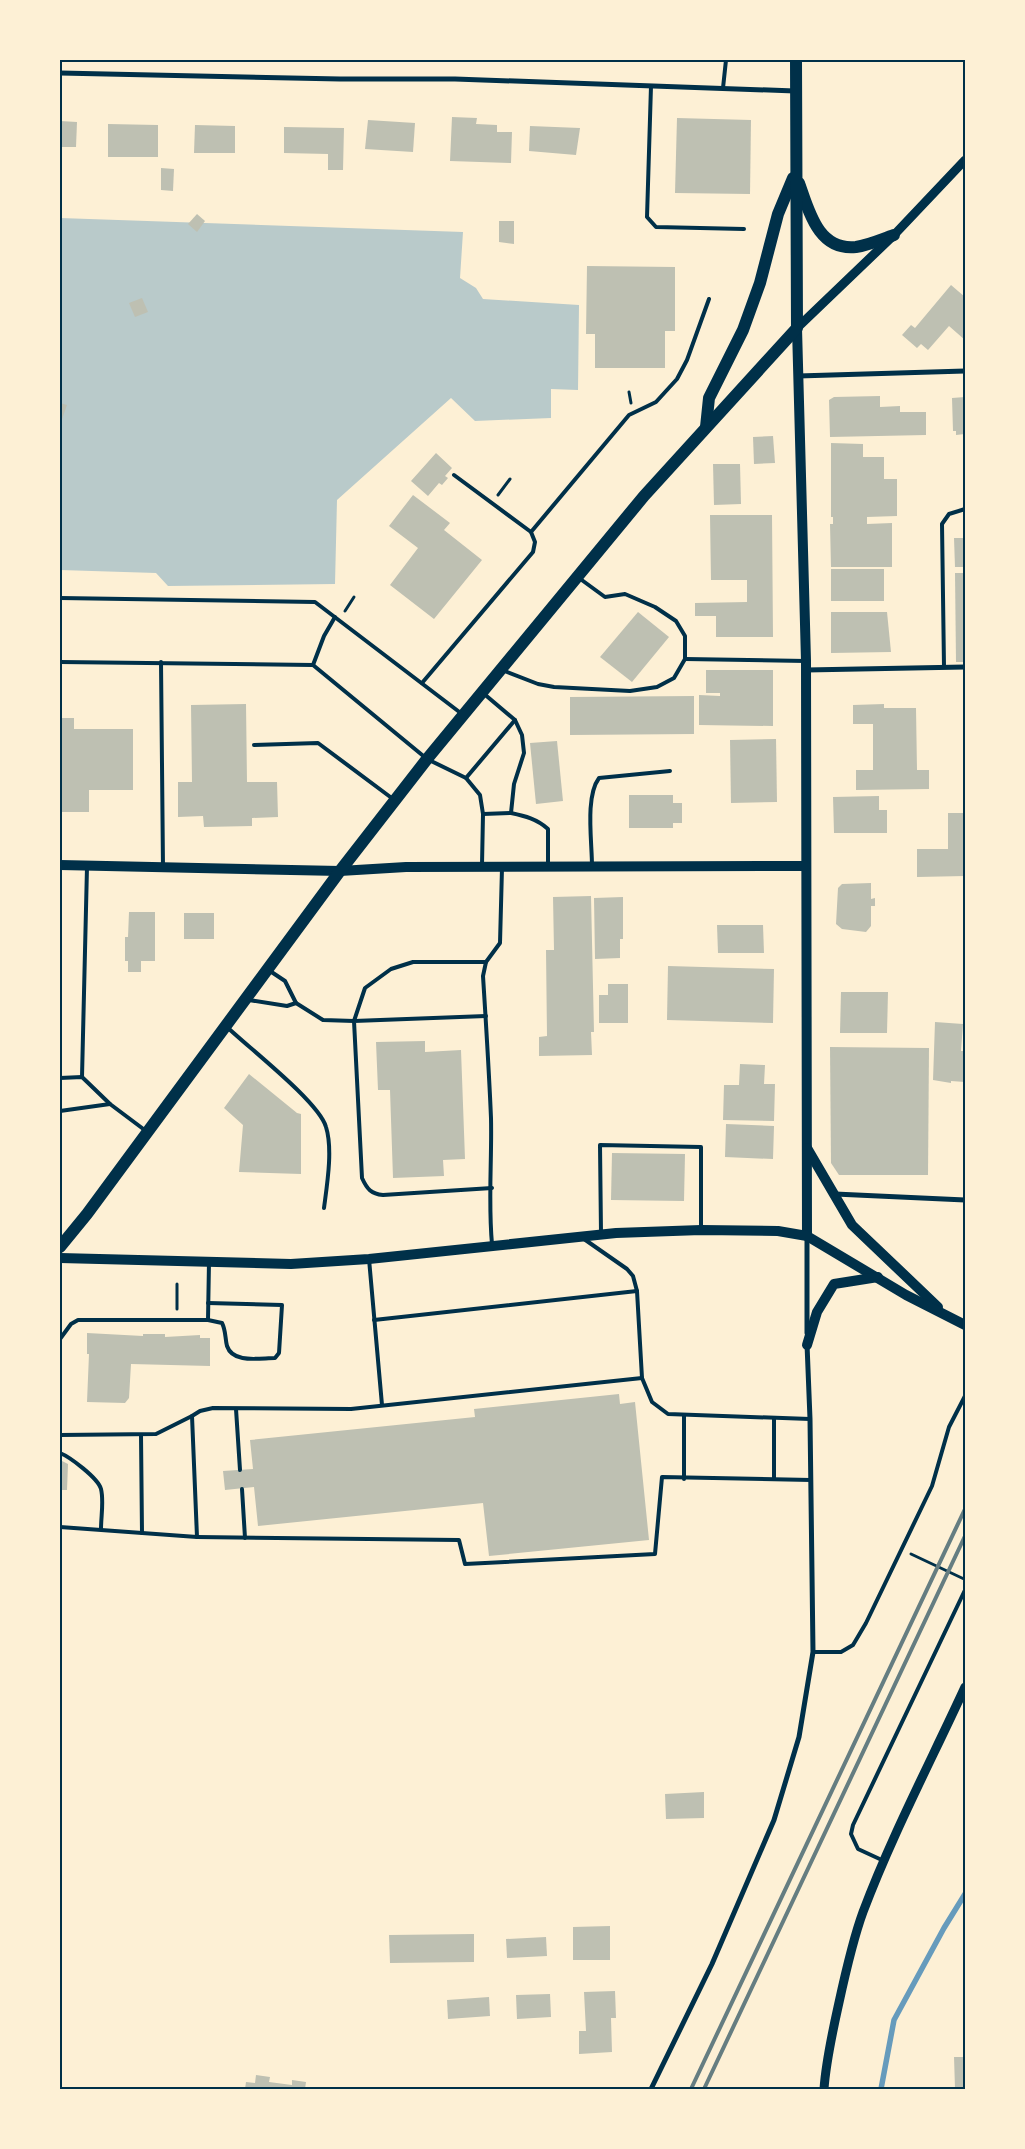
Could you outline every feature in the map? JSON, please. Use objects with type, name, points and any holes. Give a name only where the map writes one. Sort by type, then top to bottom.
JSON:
[{"type":"main road","points":[[796,60],[797,328],[806,665],[807,1236]]},
{"type":"main road","points":[[795,174],[815,227],[832,242],[844,247],[857,247],[894,235]]},
{"type":"main road","points":[[706,427],[709,398],[743,330],[763,274],[778,214],[795,174]]},
{"type":"main road","points":[[60,1247],[340,871],[481,691],[644,496],[797,328]]},
{"type":"main road","points":[[60,865],[340,871],[406,867],[806,866]]},
{"type":"main road","points":[[806,1146],[852,1225],[950,1318]]},
{"type":"main road","points":[[60,1258],[291,1264],[369,1259],[601,1234],[701,1230],[778,1231],[807,1236],[965,1325]]},
{"type":"main road","points":[[807,1345],[817,1312],[834,1284],[878,1277]]},
{"type":"street","points":[[60,73],[340,79],[455,79],[724,88],[796,95]]},
{"type":"street","points":[[797,328],[894,235],[965,160]]},
{"type":"street","points":[[798,376],[965,371]]},
{"type":"street","points":[[806,665],[965,667]]},
{"type":"street","points":[[834,1194],[965,1200]]},
{"type":"street","points":[[651,2089],[712,1964],[774,1820],[799,1737],[813,1652],[810,1419],[807,1345],[807,1236]]},
{"type":"street","points":[[824,2089],[827,2059],[848,1961],[863,1913],[884,1861],[965,1687]]},
{"type":"lane","points":[[724,88],[726,60]]},
{"type":"lane","points":[[651,86],[647,217],[656,228],[744,229]]},
{"type":"lane","points":[[531,532],[629,415],[656,402],[677,379],[687,360],[709,299]]},
{"type":"lane","points":[[422,683],[533,552],[536,542],[531,532],[454,475]]},
{"type":"lane","points":[[944,667],[942,524],[950,514],[965,509]]},
{"type":"lane","points":[[500,669],[538,684],[554,687],[630,691],[657,687],[674,678],[685,659],[685,636],[676,621],[655,606],[625,594],[605,597],[577,576]]},
{"type":"lane","points":[[60,598],[315,602],[463,714]]},
{"type":"lane","points":[[314,665],[324,636],[337,618]]},
{"type":"lane","points":[[685,659],[806,665]]},
{"type":"lane","points":[[60,662],[314,665],[427,759],[466,778],[480,795],[483,814],[482,867]]},
{"type":"lane","points":[[161,662],[163,867]]},
{"type":"lane","points":[[481,691],[515,720],[522,735],[524,753],[514,784],[511,813]]},
{"type":"lane","points":[[466,778],[515,720]]},
{"type":"lane","points":[[254,745],[318,744],[395,800]]},
{"type":"lane","points":[[592,868],[593,786],[599,778],[670,771]]},
{"type":"lane","points":[[483,814],[511,813],[541,823],[548,829],[548,868]]},
{"type":"lane","points":[[82,1078],[87,865]]},
{"type":"lane","points":[[492,1245],[489,1210],[492,1188],[483,976],[486,962],[500,943],[502,868]]},
{"type":"lane","points":[[486,962],[413,962],[391,970],[365,988],[354,1021],[362,1178],[367,1189],[374,1194],[383,1194],[492,1188]]},
{"type":"lane","points":[[268,969],[285,981],[296,1003],[323,1020],[354,1021],[486,1016]]},
{"type":"lane","points":[[245,999],[287,1006],[296,1003]]},
{"type":"lane","points":[[226,1026],[312,1104],[326,1127],[329,1169],[324,1208]]},
{"type":"lane","points":[[60,1078],[82,1078],[110,1104],[147,1132]]},
{"type":"lane","points":[[60,1111],[110,1104]]},
{"type":"lane","points":[[601,1234],[600,1144],[701,1147],[701,1230]]},
{"type":"lane","points":[[580,1237],[627,1269],[632,1276],[637,1291],[642,1378],[652,1402],[661,1411],[684,1416],[810,1419]]},
{"type":"lane","points":[[369,1259],[382,1405]]},
{"type":"lane","points":[[208,1320],[209,1262]]},
{"type":"lane","points":[[374,1320],[637,1291]]},
{"type":"lane","points":[[60,1339],[70,1324],[78,1320],[208,1320],[222,1323],[226,1330],[228,1349],[232,1355],[240,1358],[274,1358],[280,1352],[282,1305],[208,1303]]},
{"type":"lane","points":[[60,1435],[156,1434],[200,1411],[214,1408],[351,1409],[642,1378]]},
{"type":"lane","points":[[813,1652],[841,1652],[853,1645],[866,1623],[932,1486],[949,1427],[965,1396]]},
{"type":"lane","points":[[236,1409],[240,1470]]},
{"type":"lane","points":[[192,1416],[197,1537]]},
{"type":"lane","points":[[684,1416],[684,1479]]},
{"type":"lane","points":[[774,1418],[774,1479]]},
{"type":"lane","points":[[141,1435],[142,1533]]},
{"type":"lane","points":[[60,1453],[68,1456],[98,1483],[101,1490],[101,1528]]},
{"type":"lane","points":[[60,1527],[101,1528],[197,1537],[459,1540],[465,1564],[654,1554],[662,1477],[684,1479],[811,1480]]},
{"type":"lane","points":[[242,1489],[245,1538]]},
{"type":"lane","points":[[884,1861],[858,1849],[851,1834],[853,1825],[965,1590]]},
{"type":"path","points":[[493,503],[510,479]]},
{"type":"path","points":[[337,618],[354,597]]},
{"type":"path","points":[[177,1284],[177,1309]]},
{"type":"path","points":[[902,1550],[965,1579]]},
{"type":"shaded area","points":[[60,218],[463,232],[460,278],[476,288],[483,299],[579,305],[578,390],[551,389],[551,418],[475,421],[451,398],[337,500],[335,584],[168,586],[156,573],[60,570]]},
{"type":"building","points":[[452,117],[477,118],[476,124],[497,125],[497,132],[512,132],[511,163],[450,161]]},
{"type":"building","points":[[677,118],[751,120],[750,194],[675,193]]},
{"type":"building","points":[[368,120],[415,123],[413,152],[365,149]]},
{"type":"building","points":[[60,121],[77,122],[76,147],[60,147]]},
{"type":"building","points":[[108,124],[158,125],[158,157],[108,157]]},
{"type":"building","points":[[195,125],[235,126],[235,153],[194,153]]},
{"type":"building","points":[[530,126],[580,128],[576,155],[529,151]]},
{"type":"building","points":[[284,127],[344,128],[343,170],[328,170],[328,154],[284,153]]},
{"type":"building","points":[[161,168],[174,169],[173,191],[161,190]]},
{"type":"building","points":[[197,214],[205,221],[197,232],[188,224]]},
{"type":"building","points":[[499,221],[514,221],[514,244],[499,242]]},
{"type":"building","points":[[587,266],[675,267],[675,331],[665,331],[665,368],[595,368],[595,334],[586,334]]},
{"type":"building","points":[[951,285],[965,297],[965,340],[949,326],[928,350],[921,344],[917,348],[902,335],[911,325],[915,328]]},
{"type":"building","points":[[142,298],[148,312],[135,317],[129,303]]},
{"type":"building","points":[[880,396],[880,407],[900,406],[900,412],[926,412],[926,435],[830,437],[829,400],[834,397]]},
{"type":"building","points":[[965,397],[965,434],[956,435],[956,431],[953,431],[952,398]]},
{"type":"building","points":[[60,403],[67,405],[60,425]]},
{"type":"building","points":[[773,436],[775,463],[754,464],[753,437]]},
{"type":"building","points":[[831,443],[863,444],[863,457],[884,457],[884,479],[897,479],[897,516],[867,517],[867,524],[892,523],[892,567],[831,567],[830,524],[833,524],[833,517],[831,517]]},
{"type":"building","points":[[436,453],[452,468],[445,476],[448,478],[442,485],[439,483],[428,496],[411,481]]},
{"type":"building","points":[[713,464],[740,464],[741,504],[714,505]]},
{"type":"building","points":[[413,495],[450,523],[444,530],[482,560],[434,619],[390,585],[418,548],[389,526]]},
{"type":"building","points":[[710,515],[772,515],[773,637],[716,637],[716,616],[695,616],[695,603],[747,602],[747,580],[711,580]]},
{"type":"building","points":[[954,538],[965,538],[965,567],[955,567]]},
{"type":"building","points":[[831,569],[884,569],[884,601],[831,601]]},
{"type":"building","points":[[955,573],[965,573],[965,662],[956,662]]},
{"type":"building","points":[[638,612],[669,637],[632,682],[600,657]]},
{"type":"building","points":[[831,612],[887,612],[891,652],[831,653]]},
{"type":"building","points":[[706,670],[773,670],[773,726],[699,725],[699,695],[720,696],[720,693],[706,693]]},
{"type":"building","points":[[694,696],[694,734],[570,735],[570,697]]},
{"type":"building","points":[[246,704],[247,782],[277,782],[278,817],[252,818],[252,826],[204,827],[203,816],[178,817],[178,782],[192,782],[191,705]]},
{"type":"building","points":[[884,704],[884,708],[916,708],[917,770],[929,770],[929,789],[856,790],[856,770],[873,770],[873,724],[853,724],[853,705]]},
{"type":"building","points":[[60,718],[74,718],[74,729],[133,729],[133,790],[89,790],[89,812],[60,812]]},
{"type":"building","points":[[776,739],[777,802],[731,803],[730,740]]},
{"type":"building","points":[[557,741],[563,801],[536,804],[530,743]]},
{"type":"building","points":[[629,795],[673,795],[673,803],[682,803],[682,823],[673,823],[673,828],[629,828]]},
{"type":"building","points":[[879,796],[879,810],[887,810],[887,833],[834,833],[833,797]]},
{"type":"building","points":[[948,813],[965,813],[965,876],[917,877],[917,849],[948,849]]},
{"type":"building","points":[[871,883],[871,899],[875,898],[875,906],[871,906],[871,926],[866,932],[842,929],[836,924],[838,888],[842,884]]},
{"type":"building","points":[[591,896],[594,1032],[591,1032],[592,1055],[539,1056],[539,1037],[547,1036],[546,950],[554,950],[553,897]]},
{"type":"building","points":[[623,897],[623,939],[620,939],[620,958],[595,959],[594,898]]},
{"type":"building","points":[[129,912],[155,912],[155,961],[141,961],[141,972],[128,972],[128,961],[125,961],[125,937],[128,937]]},
{"type":"building","points":[[184,913],[214,913],[214,939],[184,939]]},
{"type":"building","points":[[717,925],[763,925],[764,953],[718,953]]},
{"type":"building","points":[[668,966],[774,969],[773,1023],[667,1020]]},
{"type":"building","points":[[608,984],[628,984],[628,1023],[599,1023],[599,995],[608,995]]},
{"type":"building","points":[[841,992],[888,992],[887,1033],[840,1033]]},
{"type":"building","points":[[935,1022],[963,1024],[961,1051],[965,1051],[965,1082],[951,1081],[951,1083],[933,1080]]},
{"type":"building","points":[[425,1041],[425,1052],[461,1050],[465,1159],[443,1160],[444,1176],[393,1178],[390,1090],[378,1090],[376,1042]]},
{"type":"building","points":[[830,1047],[929,1048],[928,1175],[839,1175],[831,1163]]},
{"type":"building","points":[[740,1064],[765,1065],[764,1084],[775,1084],[774,1121],[723,1120],[724,1085],[739,1085]]},
{"type":"building","points":[[249,1074],[297,1113],[301,1114],[301,1174],[239,1172],[243,1125],[224,1108]]},
{"type":"building","points":[[726,1124],[774,1126],[773,1159],[725,1157]]},
{"type":"building","points":[[612,1153],[685,1154],[684,1201],[611,1200]]},
{"type":"building","points":[[87,1333],[143,1336],[143,1334],[165,1334],[165,1337],[200,1335],[200,1338],[210,1338],[210,1366],[131,1364],[129,1398],[125,1403],[87,1402],[89,1354],[87,1354]]},
{"type":"building","points":[[619,1394],[620,1404],[635,1402],[649,1540],[489,1556],[483,1503],[258,1526],[254,1487],[225,1490],[223,1471],[253,1469],[250,1440],[475,1417],[474,1409]]},
{"type":"building","points":[[60,1460],[68,1464],[67,1490],[60,1490]]},
{"type":"building","points":[[704,1792],[704,1818],[666,1819],[665,1794]]},
{"type":"building","points":[[610,1926],[610,1960],[573,1960],[573,1927]]},
{"type":"building","points":[[474,1934],[474,1962],[390,1963],[389,1935]]},
{"type":"building","points":[[546,1937],[547,1956],[507,1958],[506,1939]]},
{"type":"building","points":[[615,1991],[616,2018],[611,2018],[612,2052],[579,2054],[579,2031],[586,2031],[584,1992]]},
{"type":"building","points":[[550,1994],[551,2017],[517,2019],[516,1995]]},
{"type":"building","points":[[489,1997],[490,2016],[448,2019],[447,2000]]},
{"type":"building","points":[[954,2057],[965,2057],[965,2089],[955,2089]]},
{"type":"building","points":[[256,2075],[270,2077],[269,2082],[292,2085],[292,2080],[306,2082],[305,2089],[245,2089],[246,2082],[255,2083]]},
{"type":"waterway","points":[[881,2089],[894,2020],[944,1928],[965,1894]]},
{"type":"railway","points":[[691,2089],[965,1509]]},
{"type":"railway","points":[[704,2089],[965,1536]]}]
